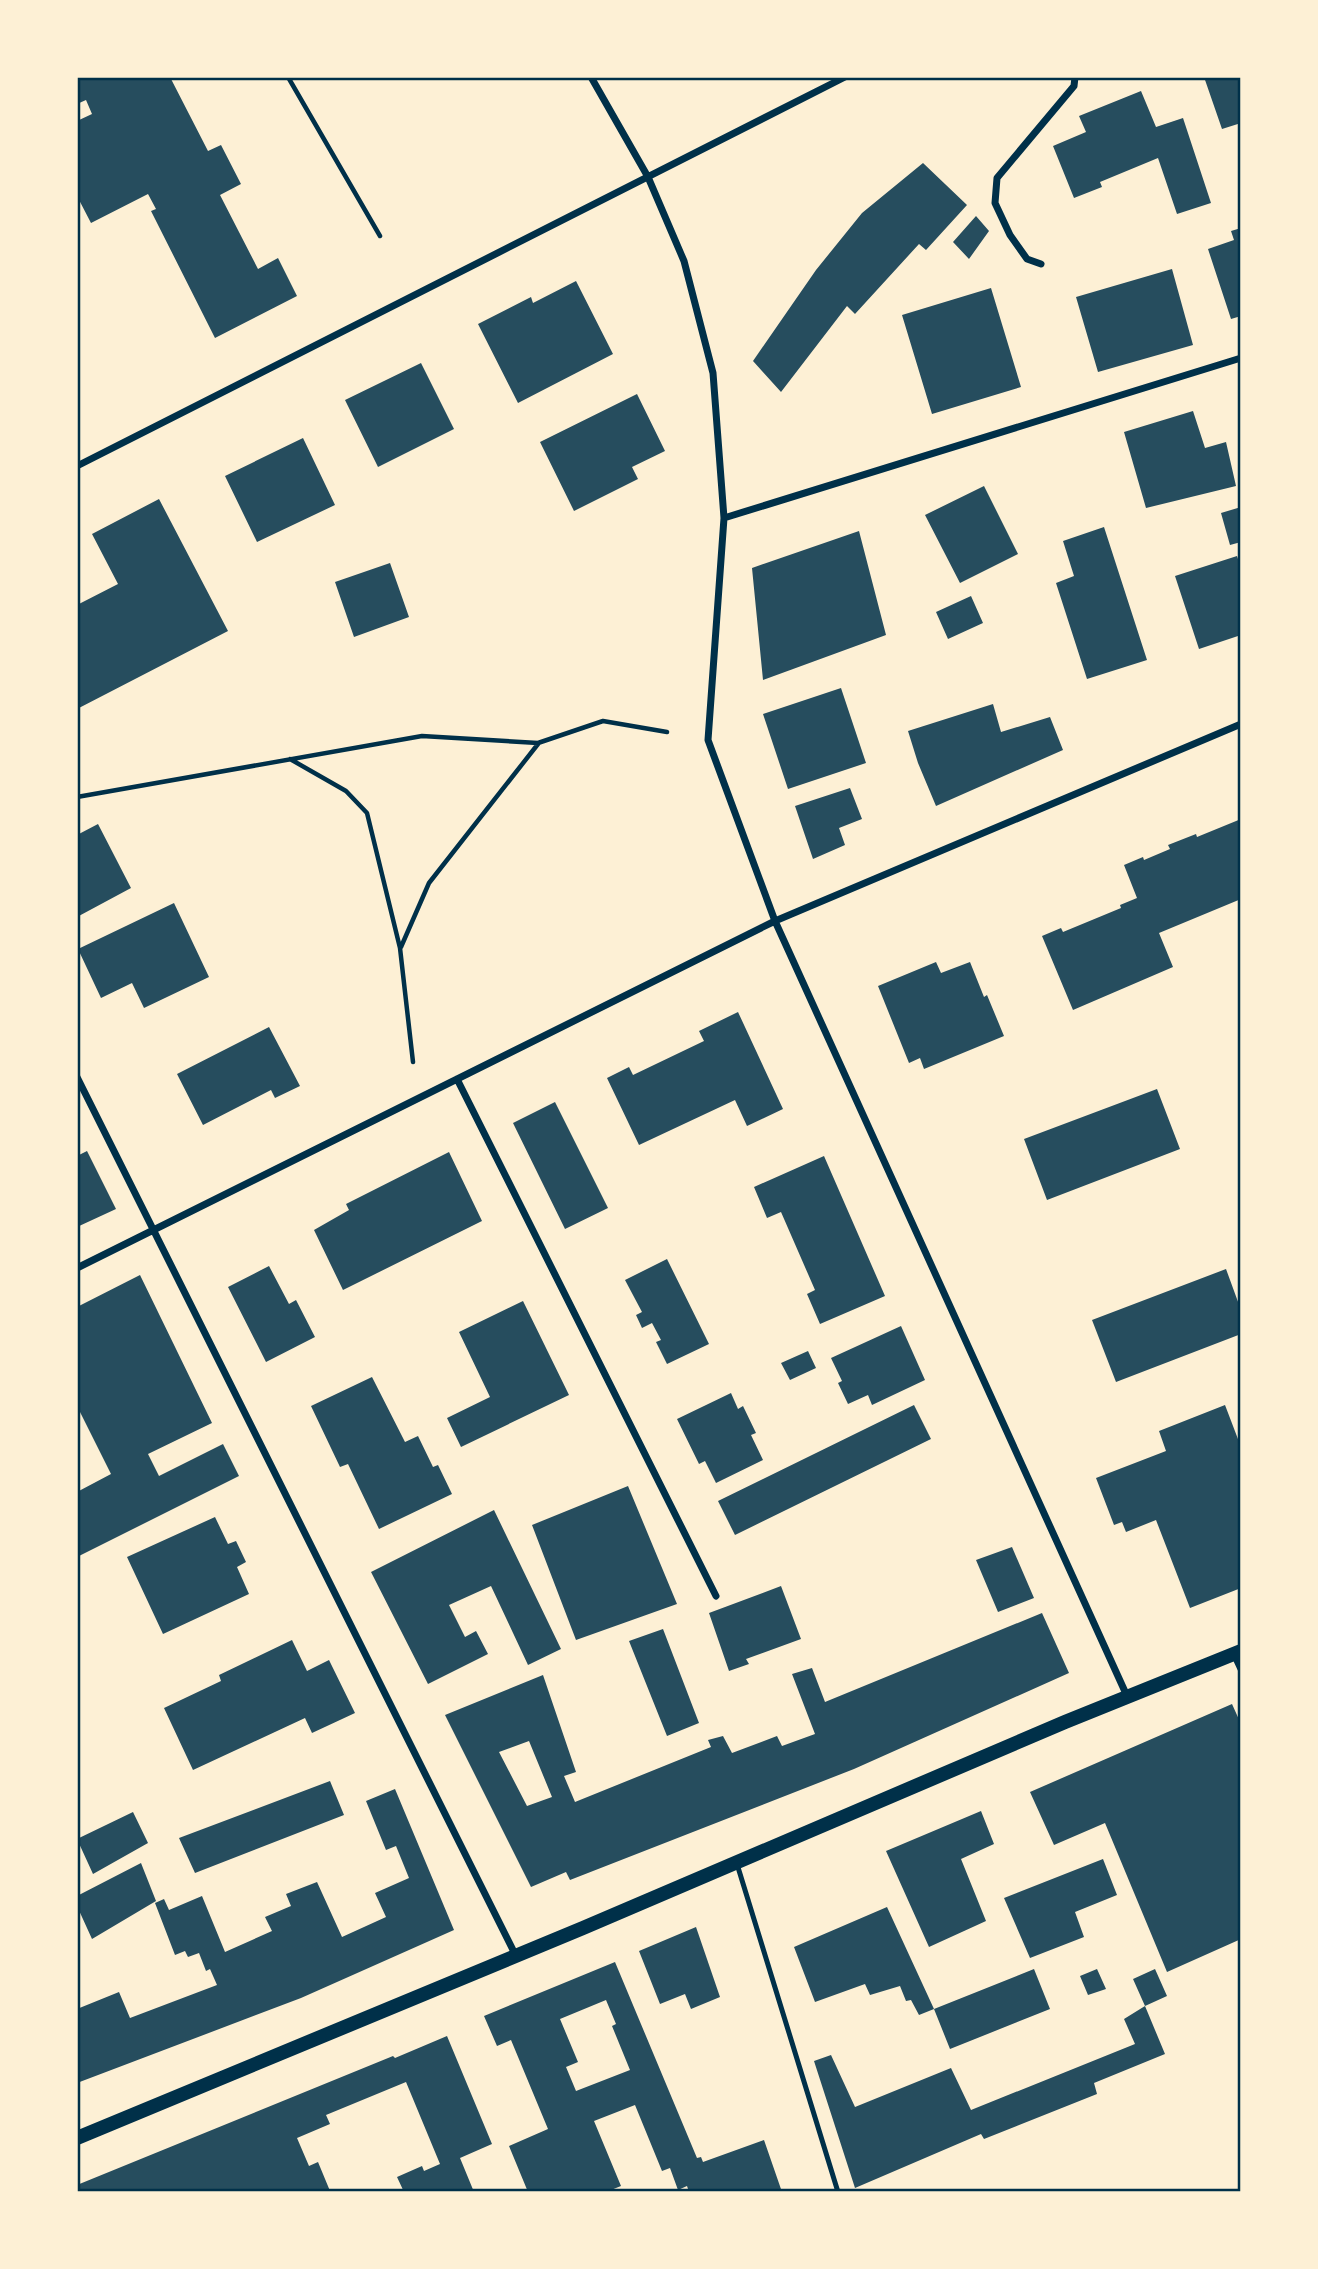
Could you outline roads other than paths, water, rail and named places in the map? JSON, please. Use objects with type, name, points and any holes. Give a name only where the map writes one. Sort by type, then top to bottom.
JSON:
[{"type":"main road","points":[[77,2138],[516,1956],[1127,1697],[1238,1653]]},
{"type":"street","points":[[591,77],[648,177],[684,261],[713,373],[724,518],[708,740],[775,921],[1127,1697]]},
{"type":"street","points":[[77,466],[845,77]]},
{"type":"street","points":[[1041,264],[1027,259],[1010,235],[995,203],[997,178],[1074,86],[1075,77]]},
{"type":"street","points":[[724,518],[1241,358]]},
{"type":"street","points":[[77,1268],[775,921],[1241,724]]},
{"type":"street","points":[[77,1077],[516,1956]]},
{"type":"street","points":[[457,1080],[716,1596]]},
{"type":"street","points":[[1238,1653],[1241,1670]]},
{"type":"lane","points":[[736,1863],[838,2192]]}]
